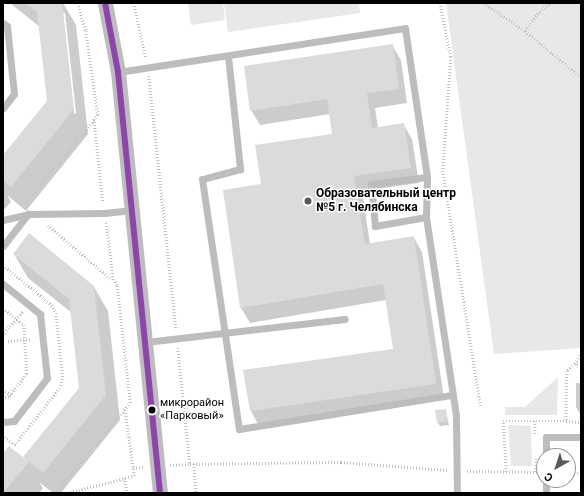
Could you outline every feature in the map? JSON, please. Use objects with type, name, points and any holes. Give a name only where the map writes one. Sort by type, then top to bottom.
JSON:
[{"type":"street","points":[[105,3],[118,72],[133,210],[160,493]]},
{"type":"lane","points":[[3,23],[7,26],[14,94],[3,108]]},
{"type":"lane","points":[[118,72],[405,28],[427,177],[426,217],[456,416],[457,493]]},
{"type":"lane","points":[[228,56],[240,169],[202,179],[239,429],[452,396]]},
{"type":"lane","points":[[426,217],[375,226],[371,184],[427,177]]},
{"type":"lane","points":[[3,220],[32,214],[104,213],[133,210]]},
{"type":"lane","points":[[3,246],[32,214]]},
{"type":"lane","points":[[3,284],[40,314],[47,378],[14,421],[3,422]]},
{"type":"lane","points":[[146,342],[344,319]]},
{"type":"lane","points":[[546,448],[546,437],[581,437]]},
{"type":"path","points":[[13,218],[98,115],[88,39],[78,3]]},
{"type":"path","points":[[440,3],[451,57],[443,171],[481,407]]},
{"type":"path","points":[[484,3],[525,32],[581,77]]},
{"type":"path","points":[[525,32],[537,14],[550,3]]},
{"type":"path","points":[[94,119],[113,280]]},
{"type":"path","points":[[32,214],[113,280],[117,285],[130,403],[55,493]]},
{"type":"path","points":[[4,333],[28,304]]},
{"type":"path","points":[[3,308],[24,325],[27,374],[11,395],[3,398]]},
{"type":"path","points":[[8,341],[43,338]]},
{"type":"path","points":[[566,422],[567,371],[576,364],[581,353]]},
{"type":"path","points":[[576,364],[581,364]]},
{"type":"path","points":[[3,389],[11,395]]},
{"type":"path","points":[[66,493],[134,476],[125,410]]},
{"type":"path","points":[[506,472],[503,420],[581,422]]},
{"type":"path","points":[[194,464],[196,493]]},
{"type":"path","points":[[125,478],[127,493]]},
{"type":"shaded area","points":[[188,3],[223,3],[225,20],[191,25]]},
{"type":"shaded area","points":[[224,3],[359,3],[360,13],[228,32]]},
{"type":"shaded area","points":[[446,3],[581,3],[581,348],[494,354]]},
{"type":"shaded area","points":[[558,377],[557,415],[505,415],[505,407],[525,407]]},
{"type":"shaded area","points":[[508,425],[531,426],[532,466],[511,466]]},
{"type":"building","points":[[25,3],[62,3],[74,109],[11,187],[3,180],[3,155],[47,101],[37,12]]},
{"type":"building","points":[[393,44],[399,89],[367,93],[372,128],[404,123],[411,168],[354,176],[365,244],[414,236],[436,384],[250,411],[243,370],[393,349],[383,284],[240,308],[223,190],[261,184],[255,145],[332,134],[327,99],[250,111],[244,66]]},
{"type":"building","points":[[29,233],[94,286],[106,395],[43,473],[23,457],[79,388],[69,299],[13,254]]},
{"type":"building","points":[[446,409],[448,421],[437,423],[435,410]]},
{"type":"building","points":[[9,446],[29,462],[3,493],[3,453]]},
{"type":"transit line","points":[[105,3],[118,72],[160,493]]},
{"type":"place","name":"Образовательный центр №5 г. Челябинска","points":[[308,201]]},
{"type":"place","name":"микрорайон «Парковый»","points":[[152,410]]}]
